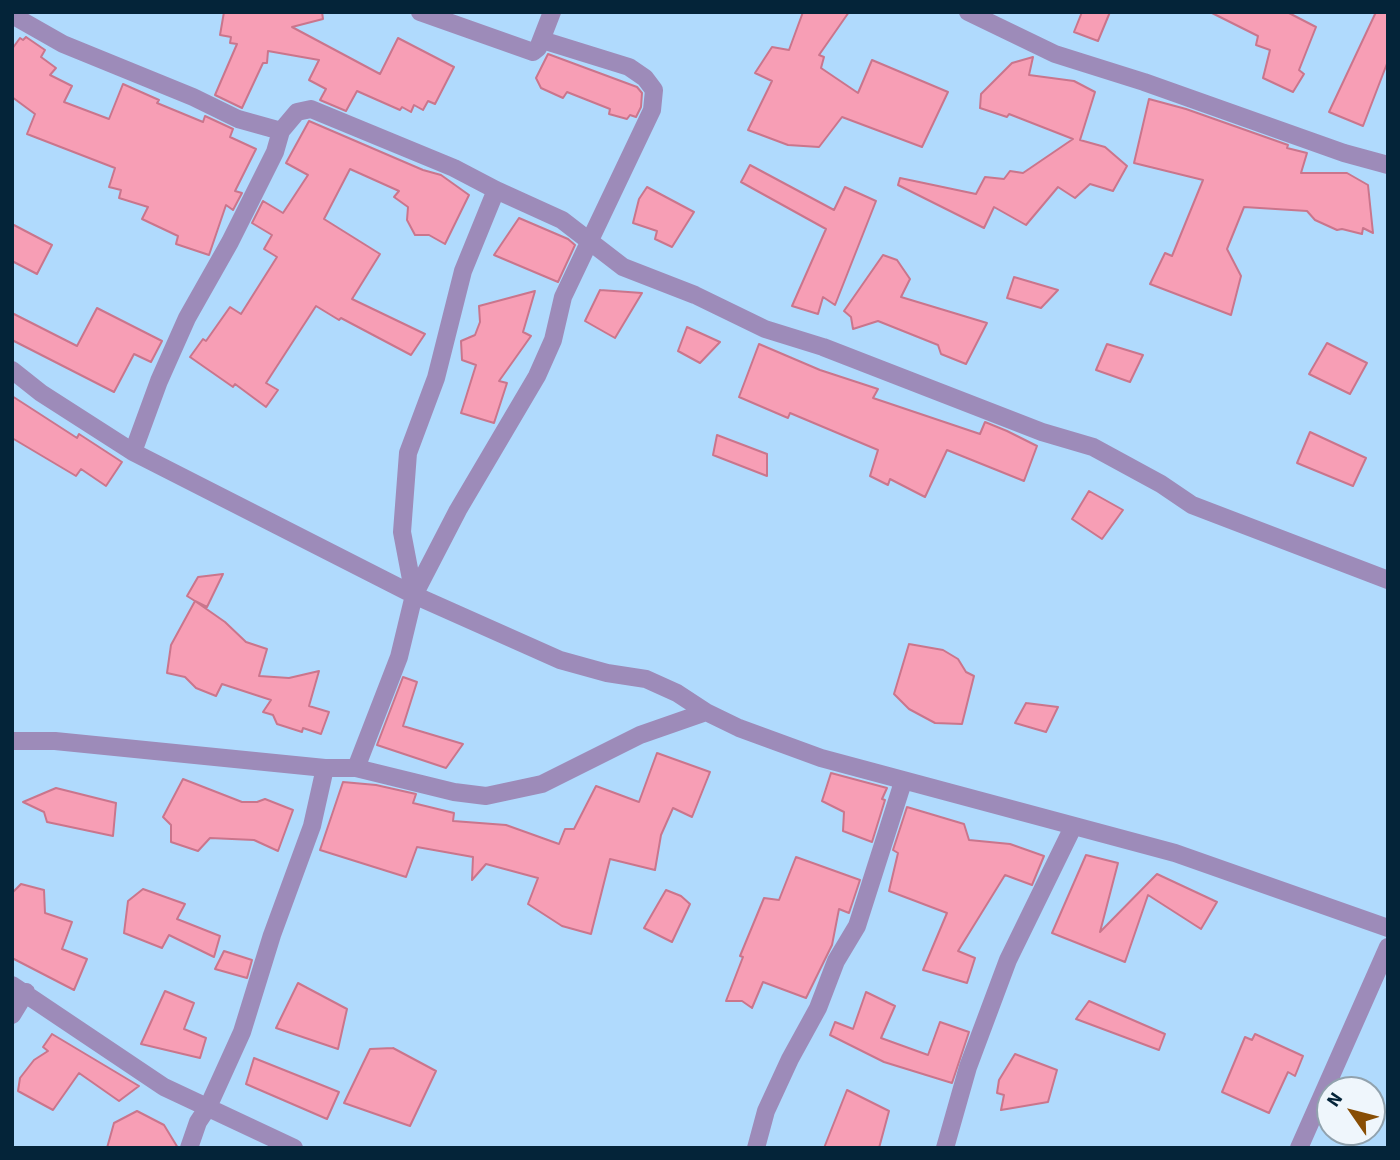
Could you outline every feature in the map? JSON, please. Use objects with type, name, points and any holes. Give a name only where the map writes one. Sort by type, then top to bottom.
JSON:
[{"type":"street","points":[[420,12],[533,52],[542,40],[552,12]]},
{"type":"street","points":[[968,12],[1055,54],[1144,82],[1345,153],[1388,164]]},
{"type":"street","points":[[12,15],[63,44],[193,97],[238,119],[281,131]]},
{"type":"street","points":[[356,768],[399,657],[414,595],[458,510],[537,376],[553,340],[563,297],[652,110],[654,90],[645,78],[629,67],[542,40]]},
{"type":"street","points":[[133,453],[159,381],[187,318],[230,242],[275,152],[281,131],[297,112],[311,108],[454,169],[562,220],[623,267],[695,295],[765,330],[823,346],[1042,432],[1093,447],[1161,484],[1192,505],[1388,580]]},
{"type":"street","points":[[414,595],[402,532],[408,453],[436,378],[463,271],[496,190]]},
{"type":"street","points":[[12,370],[41,393],[133,453],[414,595],[560,660],[646,679],[677,693],[706,712],[766,739],[821,758],[1175,853],[1388,928]]},
{"type":"street","points":[[12,741],[55,741],[325,768],[356,768],[454,792],[486,796],[542,785],[640,735],[706,712]]},
{"type":"street","points":[[189,1148],[198,1122],[208,1107],[242,1032],[272,935],[312,826],[325,768]]},
{"type":"street","points":[[756,1148],[766,1111],[818,1008],[836,961],[857,926],[903,782]]},
{"type":"street","points":[[944,1148],[968,1067],[1008,960],[1073,827]]},
{"type":"street","points":[[1299,1148],[1388,947]]},
{"type":"street","points":[[12,1015],[19,988],[164,1087],[294,1148]]},
{"type":"building","points":[[224,12],[322,12],[323,19],[292,27],[380,74],[398,38],[454,67],[435,104],[428,101],[423,110],[414,105],[411,112],[402,107],[400,110],[357,91],[346,111],[320,100],[326,89],[309,80],[319,60],[268,51],[267,63],[263,63],[242,108],[215,95],[237,44],[230,43],[231,37],[220,35]]},
{"type":"building","points":[[803,12],[849,12],[819,55],[824,57],[821,68],[858,93],[872,60],[948,92],[922,147],[842,117],[819,147],[788,145],[748,130],[772,81],[755,73],[772,47],[789,50]]},
{"type":"building","points":[[1082,12],[1110,12],[1098,41],[1074,32]]},
{"type":"building","points":[[1210,12],[1287,12],[1316,27],[1299,70],[1304,74],[1293,92],[1263,78],[1270,50],[1256,45],[1258,36]]},
{"type":"building","points":[[1376,12],[1388,12],[1388,61],[1363,126],[1329,112]]},
{"type":"building","points":[[26,37],[45,50],[41,57],[56,68],[50,75],[72,86],[64,102],[109,119],[123,84],[159,100],[157,103],[203,122],[205,116],[233,129],[230,137],[256,149],[235,191],[242,193],[233,210],[226,205],[209,255],[176,244],[178,236],[142,219],[148,207],[119,198],[121,190],[109,187],[115,168],[27,134],[35,114],[12,97],[12,49],[20,38],[23,40]]},
{"type":"building","points":[[548,54],[637,87],[642,93],[641,107],[636,117],[630,115],[627,119],[609,114],[610,109],[567,92],[563,98],[541,88],[536,78]]},
{"type":"building","points":[[1033,57],[1029,75],[1074,81],[1095,92],[1080,140],[1105,147],[1127,166],[1113,191],[1090,184],[1075,198],[1058,187],[1026,225],[994,207],[984,228],[898,185],[900,178],[976,194],[985,177],[1004,179],[1010,171],[1023,173],[1073,139],[1009,114],[1007,117],[980,108],[981,94],[1012,63]]},
{"type":"building","points":[[1149,99],[1186,109],[1288,145],[1287,148],[1307,153],[1301,173],[1347,173],[1368,185],[1373,233],[1363,228],[1362,234],[1337,230],[1315,220],[1307,211],[1244,207],[1227,249],[1241,276],[1231,315],[1150,284],[1165,253],[1172,256],[1203,180],[1134,163]]},
{"type":"building","points":[[309,121],[423,170],[441,175],[469,195],[445,244],[429,235],[415,235],[407,220],[408,207],[394,197],[399,191],[350,169],[324,219],[380,254],[352,299],[425,334],[411,355],[316,306],[266,383],[278,390],[266,407],[235,384],[233,387],[190,357],[203,339],[206,341],[230,307],[241,314],[277,257],[264,249],[272,235],[252,223],[263,201],[283,213],[308,175],[286,163]]},
{"type":"building","points":[[750,165],[834,210],[845,187],[876,201],[835,305],[823,297],[818,314],[792,306],[826,229],[741,182]]},
{"type":"building","points":[[647,187],[694,212],[672,247],[655,239],[657,231],[633,223],[639,199]]},
{"type":"building","points":[[519,218],[568,239],[575,245],[558,282],[494,255]]},
{"type":"building","points":[[12,224],[52,245],[37,274],[12,261]]},
{"type":"building","points":[[883,255],[897,260],[910,279],[901,297],[987,323],[966,364],[941,354],[938,345],[878,321],[853,329],[851,317],[844,311]]},
{"type":"building","points":[[1014,277],[1058,290],[1041,308],[1007,298]]},
{"type":"building","points":[[600,290],[642,293],[615,338],[585,321]]},
{"type":"building","points":[[535,291],[523,332],[531,336],[499,381],[507,383],[494,423],[461,413],[476,365],[462,360],[461,341],[475,335],[480,322],[479,306]]},
{"type":"building","points":[[97,308],[162,341],[151,362],[134,354],[114,392],[12,340],[12,313],[77,346]]},
{"type":"building","points":[[687,327],[720,342],[700,363],[678,351]]},
{"type":"building","points":[[1327,343],[1367,363],[1350,394],[1309,374]]},
{"type":"building","points":[[759,344],[820,370],[878,389],[873,398],[980,434],[985,422],[1037,446],[1024,481],[947,450],[925,497],[890,479],[888,485],[870,476],[878,450],[790,413],[788,418],[739,397]]},
{"type":"building","points":[[1107,344],[1143,355],[1130,382],[1096,370]]},
{"type":"building","points":[[12,396],[77,438],[79,434],[122,462],[106,486],[81,469],[76,476],[12,438]]},
{"type":"building","points":[[1310,432],[1366,458],[1353,486],[1297,463]]},
{"type":"building","points":[[717,435],[767,454],[767,476],[713,455]]},
{"type":"building","points":[[1089,491],[1123,510],[1102,539],[1072,519]]},
{"type":"building","points":[[223,574],[207,607],[187,596],[198,577]]},
{"type":"building","points":[[195,601],[225,622],[246,642],[267,649],[259,676],[289,678],[319,671],[309,706],[329,712],[321,734],[303,728],[302,732],[277,724],[273,715],[263,712],[271,700],[222,684],[216,696],[196,688],[185,677],[167,673],[171,645]]},
{"type":"building","points":[[909,644],[943,650],[958,659],[966,672],[974,676],[962,724],[935,723],[909,709],[894,694]]},
{"type":"building","points":[[403,677],[417,682],[403,726],[463,744],[446,768],[377,745]]},
{"type":"building","points":[[1026,703],[1058,707],[1046,732],[1015,723]]},
{"type":"building","points":[[657,753],[710,772],[692,817],[673,808],[661,835],[655,870],[610,859],[591,934],[562,926],[528,904],[538,878],[486,864],[472,880],[473,857],[417,847],[406,877],[320,850],[343,782],[376,785],[416,794],[413,803],[454,813],[453,821],[506,825],[559,844],[565,829],[574,829],[596,786],[639,802]]},
{"type":"building","points":[[831,773],[887,788],[872,842],[843,831],[844,812],[822,801]]},
{"type":"building","points":[[183,779],[242,802],[265,799],[293,810],[278,851],[254,840],[210,838],[198,851],[171,842],[171,825],[163,817]]},
{"type":"building","points":[[56,788],[116,803],[113,836],[47,822],[44,812],[23,802]]},
{"type":"building","points":[[907,807],[964,824],[969,840],[1010,844],[1044,856],[1032,885],[1005,875],[958,951],[975,958],[967,983],[923,970],[947,913],[889,891],[898,853],[893,850]]},
{"type":"building","points":[[1086,855],[1118,863],[1100,932],[1157,874],[1217,902],[1201,929],[1148,895],[1125,962],[1052,933]]},
{"type":"building","points":[[796,857],[860,880],[849,913],[839,909],[832,945],[806,998],[763,982],[752,1008],[742,1001],[726,1001],[743,957],[740,956],[764,898],[779,900]]},
{"type":"building","points":[[21,884],[44,890],[45,913],[72,922],[62,949],[87,959],[74,990],[12,958],[12,893]]},
{"type":"building","points":[[143,889],[185,904],[177,919],[220,936],[214,957],[169,935],[162,948],[124,933],[128,901]]},
{"type":"building","points":[[666,890],[681,896],[690,904],[672,942],[644,928]]},
{"type":"building","points":[[224,951],[252,960],[247,978],[215,969]]},
{"type":"building","points":[[298,983],[347,1009],[338,1049],[276,1028]]},
{"type":"building","points":[[165,991],[194,1003],[184,1029],[206,1038],[200,1058],[141,1044]]},
{"type":"building","points":[[866,992],[895,1006],[881,1038],[928,1055],[940,1022],[969,1032],[952,1083],[884,1062],[830,1035],[835,1022],[853,1029]]},
{"type":"building","points":[[1089,1001],[1165,1034],[1159,1050],[1076,1019]]},
{"type":"building","points":[[52,1034],[139,1086],[119,1101],[79,1073],[53,1110],[18,1091],[20,1078],[34,1060],[48,1051],[43,1047]]},
{"type":"building","points":[[1255,1034],[1303,1056],[1295,1076],[1288,1072],[1269,1113],[1222,1092],[1245,1037],[1252,1040]]},
{"type":"building","points":[[393,1048],[436,1071],[410,1126],[344,1103],[370,1049]]},
{"type":"building","points":[[1015,1054],[1057,1070],[1048,1102],[1001,1110],[1004,1095],[997,1093],[999,1080]]},
{"type":"building","points":[[254,1058],[339,1092],[327,1119],[246,1084]]},
{"type":"building","points":[[847,1090],[889,1111],[879,1148],[824,1148]]},
{"type":"building","points":[[137,1111],[164,1125],[178,1148],[107,1148],[114,1123]]}]
